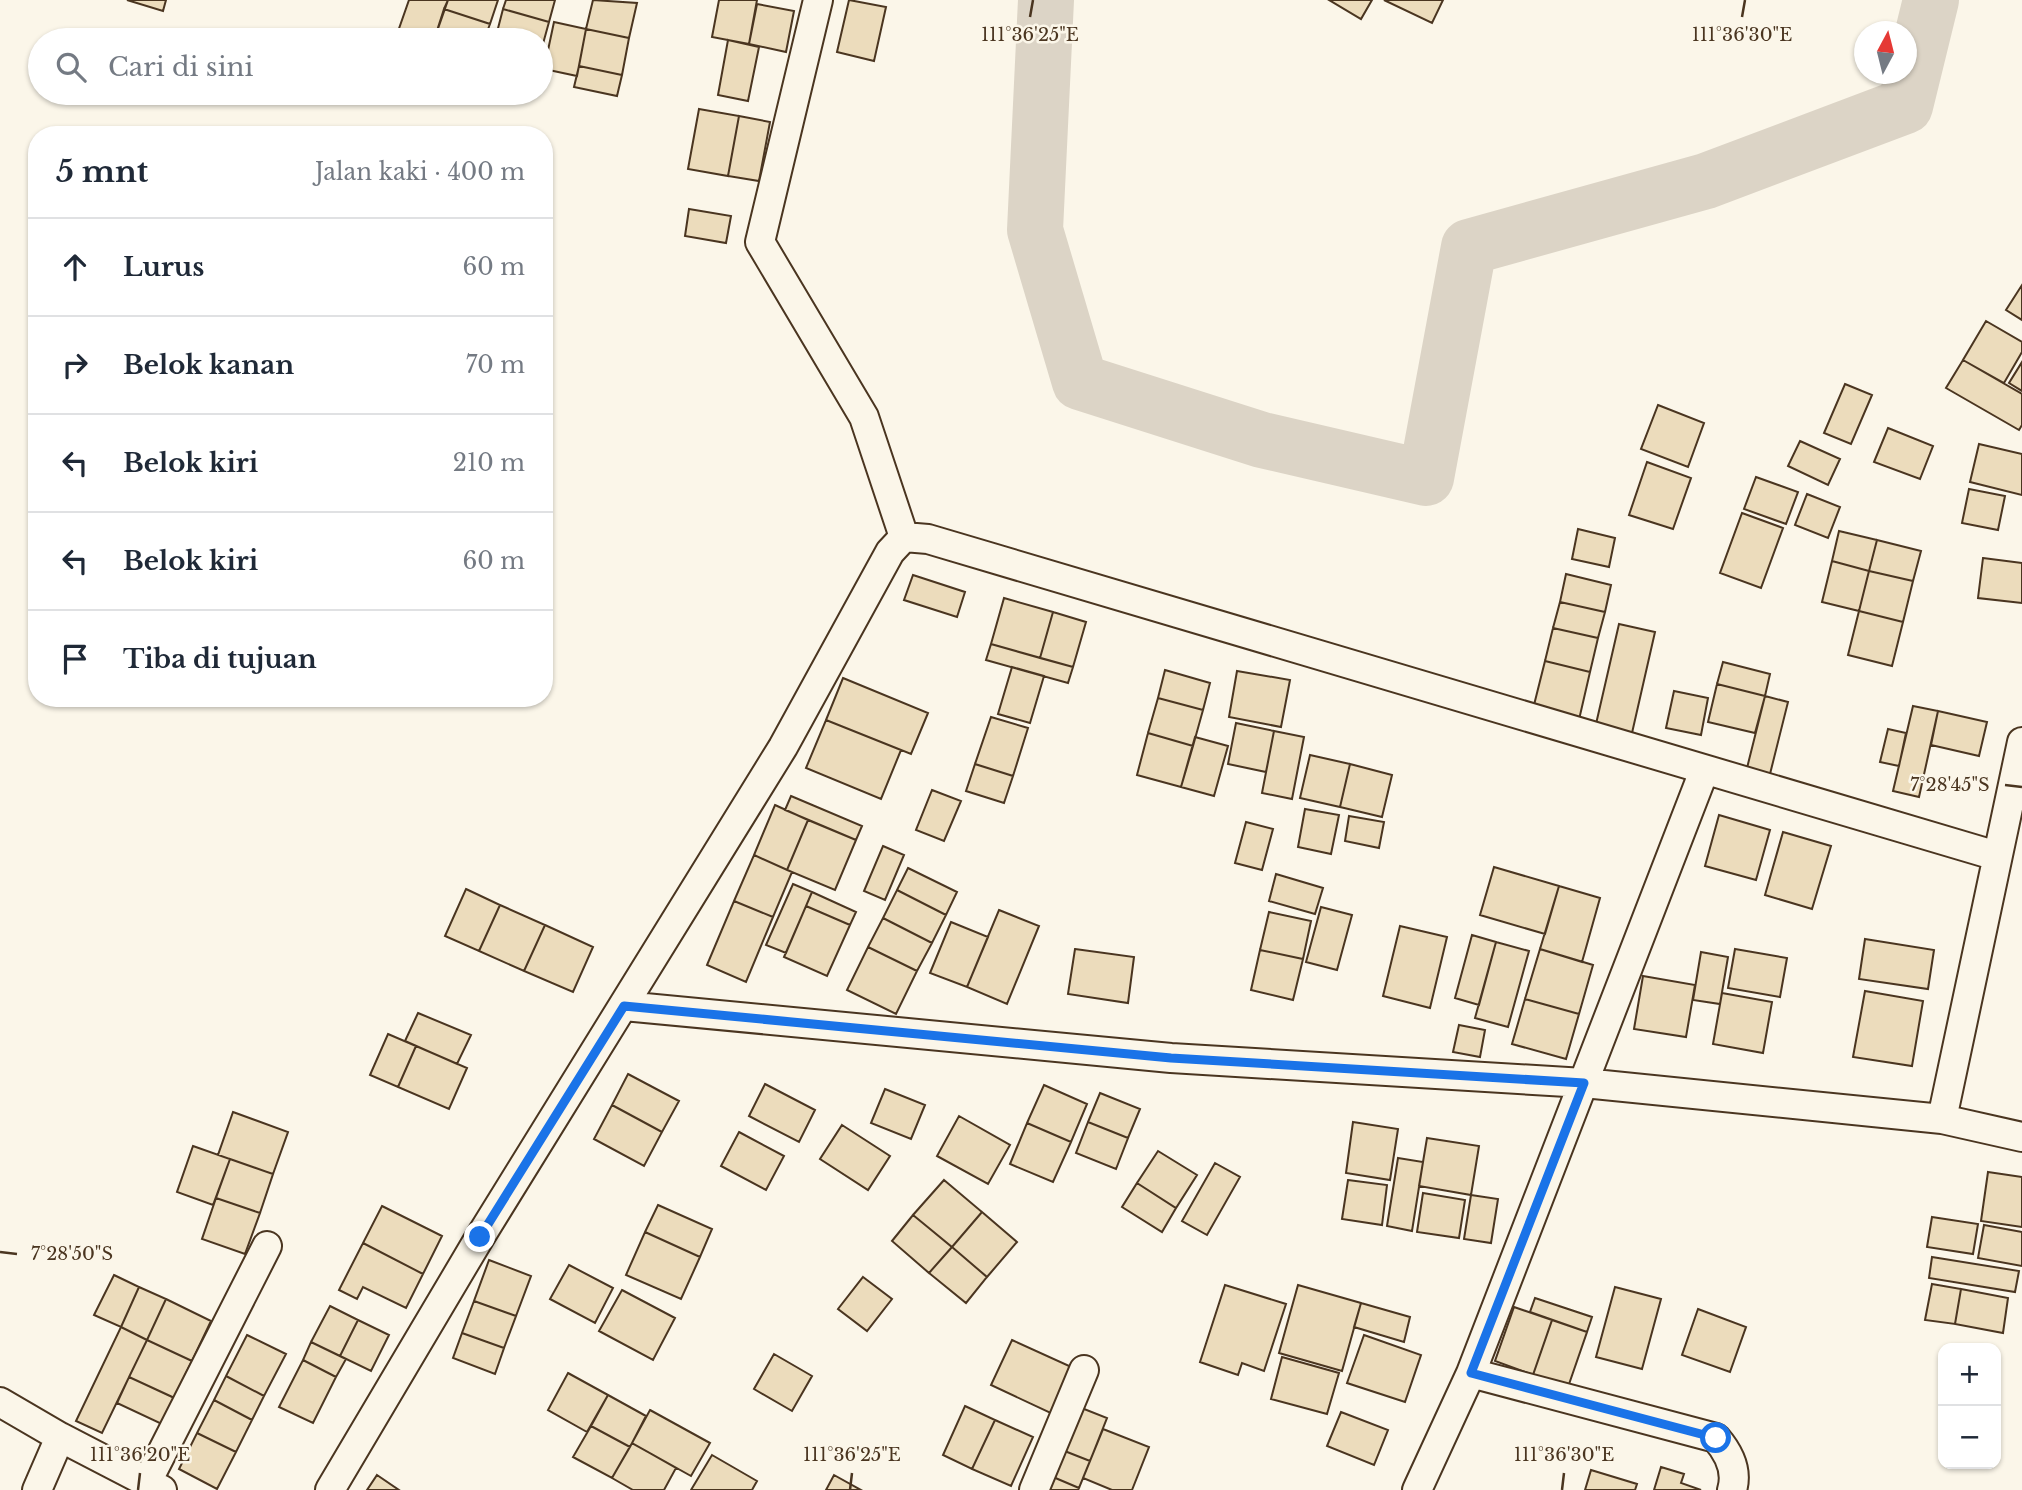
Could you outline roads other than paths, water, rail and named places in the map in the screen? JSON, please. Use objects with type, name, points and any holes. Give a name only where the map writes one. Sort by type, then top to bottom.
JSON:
[{"type":"street","points":[[818,0],[760,242],[864,416],[904,537]]},
{"type":"street","points":[[904,537],[941,543],[1997,856]]},
{"type":"street","points":[[330,1490],[480,1237],[783,747],[890,552],[904,537]]},
{"type":"street","points":[[1942,1119],[2022,742]]},
{"type":"street","points":[[1418,1490],[1471,1373],[1704,771]]},
{"type":"street","points":[[624,1006],[1171,1058],[1584,1083],[1942,1119],[2022,1137]]},
{"type":"street","points":[[0,1402],[154,1486],[267,1246]]},
{"type":"street","points":[[1034,1490],[1084,1370]]},
{"type":"street","points":[[1471,1373],[1716,1438],[1728,1451],[1732,1464],[1732,1490]]},
{"type":"street","points":[[37,1490],[60,1437]]},
{"type":"waterway","points":[[1046,0],[1035,230],[1080,382],[1262,440],[1426,478],[1469,247],[1706,181],[1905,106],[1931,0]]}]
